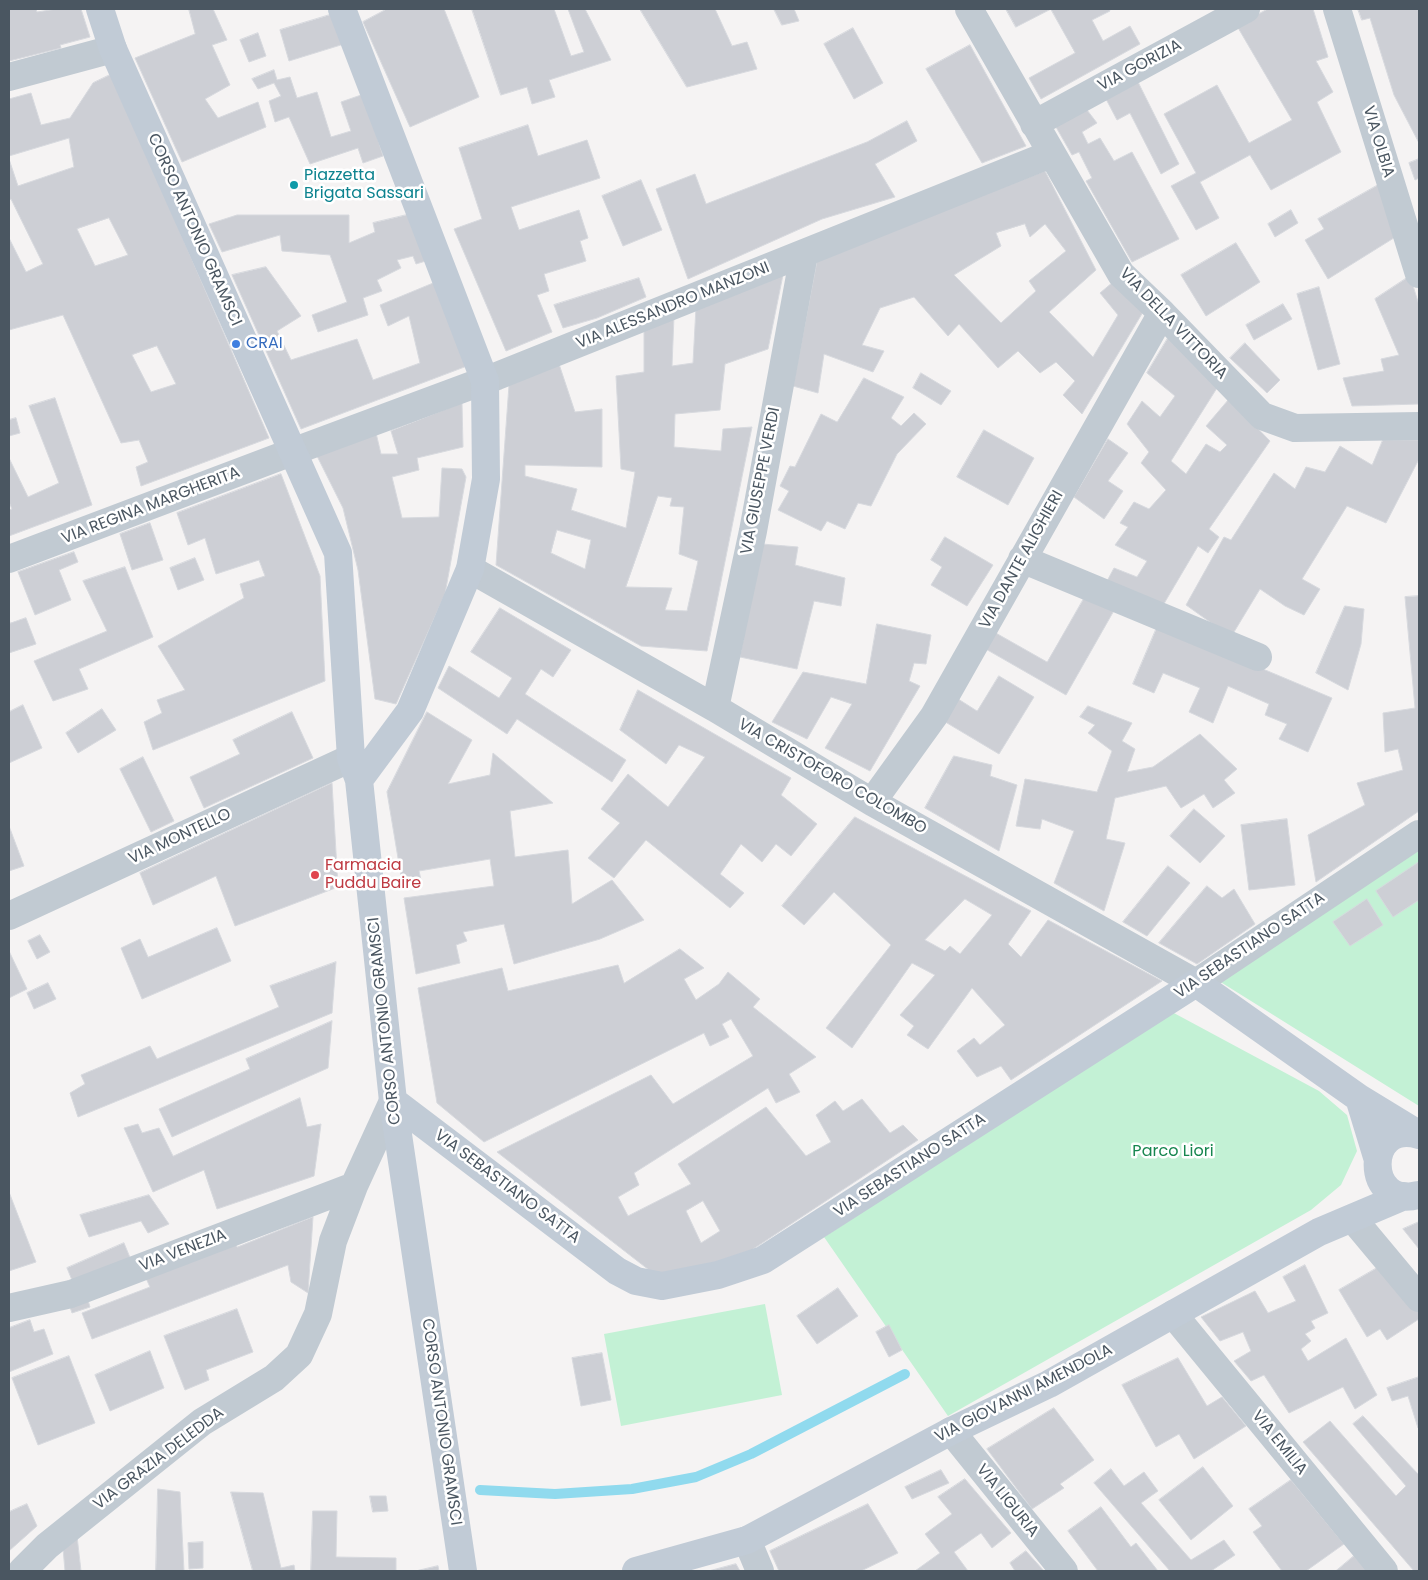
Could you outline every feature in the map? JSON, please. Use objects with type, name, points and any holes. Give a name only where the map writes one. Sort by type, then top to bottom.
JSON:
[{"type":"street","name":"CORSO ANTONIO GRAMSCI","points":[[100,9],[113,49],[338,553],[355,769],[393,1101],[463,1571]]},
{"type":"street","points":[[342,9],[484,381],[486,479],[470,569],[410,711],[355,769]]},
{"type":"street","name":"VIA DELLA VITTORIA","points":[[969,9],[1121,274],[1162,313],[1262,416],[1295,428],[1419,426]]},
{"type":"street","name":"VIA GORIZIA","points":[[1034,124],[1246,9]]},
{"type":"street","name":"VIA OLBIA","points":[[1336,9],[1419,274]]},
{"type":"street","points":[[9,77],[113,49]]},
{"type":"street","name":"VIA ALESSANDRO MANZONI","points":[[293,452],[484,381],[1051,154]]},
{"type":"street","name":"VIA GIUSEPPE VERDI","points":[[714,708],[753,531],[804,254]]},
{"type":"street","name":"VIA DANTE ALIGHIERI","points":[[872,802],[934,716],[1162,313]]},
{"type":"street","name":"VIA REGINA MARGHERITA","points":[[9,559],[293,452]]},
{"type":"street","points":[[1022,559],[1258,657]]},
{"type":"street","name":"VIA CRISTOFORO COLOMBO","points":[[470,569],[714,708],[872,802],[1196,983]]},
{"type":"street","name":"VIA MONTELLO","points":[[9,916],[355,769]]},
{"type":"street","name":"VIA SEBASTIANO SATTA","points":[[393,1101],[617,1270],[636,1281],[662,1286],[718,1275],[763,1260],[1196,983],[1419,834]]},
{"type":"street","points":[[1196,983],[1359,1098],[1419,1135]]},
{"type":"street","points":[[1359,1098],[1377,1157]]},
{"type":"street","name":"VIA GRAZIA DELEDDA","points":[[22,1571],[47,1546],[202,1422],[274,1378],[299,1355],[318,1314],[333,1241],[354,1186],[393,1101]]},
{"type":"street","points":[[1412,1195],[1394,1193],[1386,1187],[1379,1178],[1376,1168],[1377,1157],[1381,1147],[1398,1134],[1419,1135]]},
{"type":"street","name":"VIA VENEZIA","points":[[9,1308],[71,1294],[354,1186]]},
{"type":"street","name":"VIA GIOVANNI AMENDOLA","points":[[636,1571],[747,1540],[951,1431],[1049,1384],[1319,1232],[1412,1195]]},
{"type":"street","points":[[1353,1219],[1419,1298]]},
{"type":"street","name":"VIA EMILIA","points":[[1173,1314],[1384,1571]]},
{"type":"street","name":"VIA LIGURIA","points":[[951,1431],[1064,1571]]},
{"type":"street","points":[[747,1540],[760,1571]]},
{"type":"green space","points":[[1419,848],[1419,1106],[1219,981]]},
{"type":"green space","name":"Parco Liori","points":[[1172,1012],[1319,1091],[1347,1115],[1357,1151],[1341,1185],[1311,1210],[948,1416],[824,1237]]},
{"type":"green space","points":[[765,1304],[782,1395],[621,1426],[604,1334]]},
{"type":"building","points":[[9,9],[36,9],[37,12],[57,9],[81,9],[90,37],[60,45],[61,48],[9,61]]},
{"type":"building","points":[[189,9],[213,9],[227,40],[212,45],[230,85],[205,99],[218,118],[258,102],[266,127],[182,162],[135,58],[195,34]]},
{"type":"building","points":[[387,9],[444,9],[479,97],[410,127],[363,22]]},
{"type":"building","points":[[472,9],[554,9],[571,56],[584,52],[568,9],[585,9],[611,60],[549,80],[555,97],[532,104],[527,87],[501,95]]},
{"type":"building","points":[[640,9],[715,9],[732,46],[747,42],[757,69],[687,87]]},
{"type":"building","points":[[774,9],[794,9],[799,21],[782,25]]},
{"type":"building","points":[[1006,9],[1051,9],[1016,27]]},
{"type":"building","points":[[1051,9],[1109,9],[1110,11],[1092,20],[1103,41],[1130,26],[1140,44],[1041,99],[1029,78],[1075,53]]},
{"type":"building","points":[[1268,9],[1313,9],[1328,57],[1316,61],[1333,92],[1317,102],[1341,152],[1271,190],[1250,155],[1200,182],[1219,218],[1196,230],[1171,186],[1196,173],[1164,114],[1217,85],[1249,143],[1292,120],[1237,26]]},
{"type":"building","points":[[1358,9],[1418,9],[1419,143],[1394,95],[1370,18],[1362,20]]},
{"type":"building","points":[[333,14],[344,44],[289,61],[280,30]]},
{"type":"building","points":[[853,28],[883,83],[854,99],[824,44]]},
{"type":"building","points":[[258,33],[266,56],[249,62],[240,40]]},
{"type":"building","points":[[970,45],[1026,146],[982,163],[926,69]]},
{"type":"building","points":[[274,70],[277,80],[290,77],[297,98],[317,92],[331,137],[351,131],[341,102],[364,94],[383,156],[363,163],[358,148],[310,164],[289,117],[275,122],[269,101],[281,96],[274,83],[258,89],[252,79]]},
{"type":"building","points":[[112,74],[269,438],[141,486],[136,467],[148,462],[139,440],[121,443],[63,315],[9,330],[9,238],[26,272],[43,264],[11,199],[9,200],[9,159],[18,186],[74,167],[69,138],[9,156],[9,99],[31,93],[41,125],[70,118],[93,83]],"holes":[[[109,218],[128,255],[95,266],[77,229]],[[157,346],[176,384],[151,392],[132,355]]]},
{"type":"building","points":[[1138,82],[1179,164],[1161,174],[1130,113],[1117,120],[1106,99]]},
{"type":"building","points":[[1087,110],[1097,123],[1082,132],[1088,144],[1100,138],[1114,161],[1132,152],[1179,239],[1132,262],[1086,181],[1092,178],[1079,152],[1072,155],[1056,127]]},
{"type":"building","points":[[907,121],[917,141],[875,164],[895,197],[822,219],[688,279],[656,189],[695,174],[706,204],[867,142]]},
{"type":"building","points":[[528,125],[538,156],[587,140],[600,178],[511,207],[519,230],[579,210],[588,238],[580,241],[586,261],[544,274],[549,291],[537,295],[552,332],[506,351],[454,229],[482,219],[459,148]]},
{"type":"building","points":[[1419,159],[1419,178],[1415,180],[1409,163]]},
{"type":"building","points":[[1045,171],[1096,270],[1049,312],[1093,357],[1118,315],[1100,293],[1113,282],[1143,312],[1082,414],[1063,395],[1075,381],[1056,362],[1040,373],[1018,351],[998,368],[959,324],[948,336],[914,297],[880,308],[862,345],[884,351],[873,372],[824,354],[818,393],[793,386],[817,261]],"holes":[[[1025,224],[1030,237],[1045,224],[1066,251],[1029,281],[1036,291],[1001,323],[954,275],[1001,246],[996,233]]]},
{"type":"building","points":[[641,180],[662,230],[623,246],[602,196]]},
{"type":"building","points":[[1380,184],[1397,236],[1328,279],[1305,240],[1324,229],[1318,219]]},
{"type":"building","points":[[1291,210],[1298,223],[1275,237],[1268,224]]},
{"type":"building","points":[[411,214],[429,260],[416,264],[413,256],[397,260],[401,268],[377,280],[382,291],[363,298],[368,315],[318,332],[312,315],[347,302],[330,255],[282,251],[280,235],[222,252],[209,224],[237,215],[349,215],[349,243],[375,232],[373,223]]},
{"type":"building","points":[[1236,243],[1260,282],[1206,316],[1181,275]]},
{"type":"building","points":[[266,267],[301,316],[277,331],[291,360],[357,339],[373,380],[420,363],[409,316],[388,326],[380,305],[438,281],[467,366],[301,429],[232,275]]},
{"type":"building","points":[[784,270],[768,349],[725,364],[720,410],[675,414],[674,447],[721,451],[723,429],[752,427],[707,651],[641,646],[496,565],[509,385],[559,364],[575,412],[602,409],[602,467],[525,465],[525,476],[577,489],[571,510],[626,528],[635,472],[621,469],[616,376],[644,372],[644,328],[674,316],[672,366],[693,363],[696,307]],"holes":[[[658,496],[672,498],[670,506],[684,507],[679,554],[698,561],[687,611],[665,610],[672,588],[626,587]],[[557,530],[591,540],[585,569],[551,553]]]},
{"type":"building","points":[[1410,276],[1419,305],[1419,404],[1352,406],[1343,378],[1384,371],[1381,359],[1399,355],[1375,299]]},
{"type":"building","points":[[639,278],[646,297],[597,318],[563,328],[554,305]]},
{"type":"building","points":[[1319,287],[1340,364],[1318,370],[1297,294]]},
{"type":"building","points":[[1283,304],[1292,319],[1254,340],[1246,325]]},
{"type":"building","points":[[1168,338],[1217,388],[1171,461],[1186,474],[1206,444],[1220,452],[1227,445],[1206,426],[1229,399],[1270,441],[1209,529],[1219,537],[1208,553],[1198,546],[1162,607],[1106,583],[1114,568],[1137,577],[1147,561],[1115,545],[1128,527],[1120,523],[1134,502],[1149,509],[1166,490],[1141,463],[1149,452],[1127,424],[1142,401],[1160,417],[1175,396],[1147,373]]},
{"type":"building","points":[[1245,343],[1280,380],[1267,393],[1230,358]]},
{"type":"building","points":[[921,373],[951,391],[941,405],[913,388]]},
{"type":"building","points":[[864,378],[904,397],[891,418],[901,426],[914,413],[926,424],[897,454],[871,506],[858,503],[845,529],[827,521],[821,531],[778,510],[789,491],[780,486],[790,466],[795,467],[821,414],[837,422]]},
{"type":"building","points":[[55,398],[92,505],[9,536],[9,510],[12,509],[9,502],[9,458],[28,497],[59,483],[29,406]]},
{"type":"building","points":[[462,403],[463,447],[417,458],[419,470],[392,477],[402,518],[439,517],[442,468],[462,469],[466,477],[445,594],[396,704],[375,699],[358,570],[343,508],[316,454],[376,433],[381,454],[398,454],[391,431]]},
{"type":"building","points":[[16,418],[20,433],[9,436],[9,420]]},
{"type":"building","points":[[984,430],[1034,458],[1008,505],[957,477]]},
{"type":"building","points":[[1108,439],[1128,453],[1108,481],[1123,491],[1104,519],[1074,497]]},
{"type":"building","points":[[1383,440],[1419,440],[1419,459],[1386,523],[1347,506],[1302,579],[1320,589],[1304,615],[1285,606],[1260,589],[1231,637],[1186,605],[1224,537],[1231,540],[1274,473],[1295,489],[1306,467],[1325,472],[1340,446],[1372,465]]},
{"type":"building","points":[[281,474],[320,576],[325,681],[153,750],[144,722],[162,713],[157,700],[185,690],[158,646],[244,598],[240,584],[265,576],[259,560],[216,574],[205,538],[188,545],[177,513]]},
{"type":"building","points":[[150,523],[163,560],[132,570],[120,534]]},
{"type":"building","points":[[945,537],[993,565],[967,606],[931,585],[942,567],[931,560]]},
{"type":"building","points":[[762,544],[798,547],[795,565],[845,578],[841,606],[814,601],[797,669],[740,657]]},
{"type":"building","points":[[74,552],[78,562],[59,570],[71,600],[35,615],[18,572]]},
{"type":"building","points":[[195,558],[204,580],[178,590],[170,568]]},
{"type":"building","points":[[125,567],[153,637],[79,669],[88,689],[53,701],[34,661],[107,631],[83,581]]},
{"type":"building","points":[[1086,595],[1116,607],[1066,695],[984,648],[994,632],[1047,662]]},
{"type":"building","points":[[1419,596],[1419,811],[1316,882],[1308,835],[1365,805],[1357,783],[1403,770],[1398,749],[1385,752],[1383,713],[1415,708],[1405,597]]},
{"type":"building","points":[[1345,606],[1364,609],[1361,644],[1348,690],[1316,673]]},
{"type":"building","points":[[500,608],[571,650],[553,677],[541,669],[525,694],[626,760],[612,782],[517,719],[507,734],[438,688],[449,666],[499,698],[512,678],[471,652]]},
{"type":"building","points":[[26,618],[36,644],[9,653],[9,619],[10,623]]},
{"type":"building","points":[[877,624],[931,635],[926,664],[914,663],[909,681],[920,686],[870,771],[825,748],[852,704],[831,697],[807,739],[772,722],[803,672],[866,684]]},
{"type":"building","points":[[1158,625],[1332,698],[1308,752],[1279,739],[1287,724],[1265,715],[1269,704],[1228,686],[1213,723],[1189,712],[1200,688],[1163,673],[1154,693],[1133,684]]},
{"type":"building","points":[[999,676],[1034,697],[999,754],[942,720],[955,697],[977,711]]},
{"type":"building","points":[[638,690],[791,778],[781,795],[817,824],[791,856],[776,844],[762,862],[741,844],[720,874],[744,893],[730,908],[646,840],[614,878],[588,858],[620,823],[601,809],[628,774],[668,807],[705,757],[679,745],[666,764],[620,730]]},
{"type":"building","points":[[23,705],[42,748],[9,763],[9,712]]},
{"type":"building","points":[[1088,706],[1132,723],[1122,741],[1135,749],[1127,772],[1153,767],[1200,734],[1237,769],[1224,780],[1235,793],[1213,808],[1204,794],[1181,808],[1166,786],[1115,798],[1106,839],[1125,843],[1104,911],[1054,883],[1074,831],[1042,819],[1040,829],[1016,826],[1025,779],[1097,792],[1112,751],[1088,733],[1095,725],[1080,717]]},
{"type":"building","points":[[102,709],[116,730],[78,753],[66,733]]},
{"type":"building","points":[[292,712],[313,758],[204,808],[190,777],[240,754],[233,740]]},
{"type":"building","points":[[427,712],[472,740],[448,784],[490,775],[493,753],[553,803],[510,811],[515,857],[568,850],[572,904],[612,880],[644,920],[600,939],[514,964],[504,924],[463,932],[467,941],[456,945],[460,963],[416,974],[404,898],[494,886],[490,859],[419,871],[422,884],[403,888],[387,792]]},
{"type":"building","points":[[954,756],[992,765],[990,776],[1017,785],[999,851],[925,808]]},
{"type":"building","points":[[143,757],[174,821],[151,832],[120,769]]},
{"type":"building","points":[[332,783],[338,887],[235,926],[216,876],[153,905],[140,873]]},
{"type":"building","points":[[1194,809],[1225,836],[1200,863],[1170,836]]},
{"type":"building","points":[[855,817],[1031,911],[1008,944],[1021,957],[1048,920],[1162,981],[1011,1080],[1001,1066],[977,1077],[957,1051],[974,1038],[980,1045],[1005,1025],[972,988],[928,1049],[907,1035],[914,1026],[900,1015],[935,975],[912,963],[852,1048],[826,1028],[891,945],[834,892],[804,925],[782,906]],"holes":[[[965,899],[992,915],[960,954],[950,946],[945,951],[925,940]]]},
{"type":"building","points":[[1287,819],[1295,885],[1249,890],[1241,825]]},
{"type":"building","points":[[9,826],[24,866],[9,871]]},
{"type":"building","points":[[1419,862],[1419,900],[1393,917],[1376,891]]},
{"type":"building","points":[[1168,866],[1190,883],[1147,936],[1123,922]]},
{"type":"building","points":[[1207,886],[1222,898],[1234,889],[1255,924],[1197,964],[1159,943]]},
{"type":"building","points":[[1367,899],[1383,925],[1350,946],[1333,922]]},
{"type":"building","points":[[217,928],[231,961],[142,999],[121,948],[140,939],[148,957]]},
{"type":"building","points":[[40,935],[50,952],[37,959],[28,941]]},
{"type":"building","points":[[680,949],[704,968],[684,979],[696,1000],[719,984],[728,972],[760,999],[753,1007],[816,1057],[789,1074],[800,1092],[776,1103],[768,1088],[634,1173],[639,1185],[618,1197],[628,1216],[691,1184],[678,1164],[766,1107],[806,1156],[831,1142],[816,1115],[835,1101],[843,1111],[862,1099],[890,1133],[903,1125],[918,1140],[738,1259],[658,1277],[497,1152],[651,1075],[673,1104],[753,1056],[731,1019],[722,1024],[729,1037],[710,1046],[704,1033],[484,1142],[437,1103],[418,988],[502,968],[508,991],[618,965],[624,983]],"holes":[[[703,1201],[720,1231],[701,1243],[686,1211]]]},
{"type":"building","points":[[9,951],[27,989],[9,998]]},
{"type":"building","points":[[336,962],[332,1013],[78,1117],[70,1093],[85,1084],[81,1075],[150,1046],[157,1059],[279,1007],[270,986]]},
{"type":"building","points":[[48,983],[56,999],[34,1009],[27,993]]},
{"type":"building","points":[[332,1021],[328,1068],[172,1137],[159,1109],[250,1069],[246,1059]]},
{"type":"building","points":[[300,1098],[307,1127],[321,1124],[314,1176],[217,1209],[204,1170],[153,1192],[124,1128],[138,1124],[142,1133],[159,1128],[173,1156]]},
{"type":"building","points":[[9,1192],[36,1262],[9,1271]]},
{"type":"building","points":[[149,1195],[169,1224],[148,1233],[141,1221],[89,1237],[80,1215]]},
{"type":"building","points":[[313,1217],[308,1293],[291,1282],[288,1265],[92,1339],[82,1313],[150,1287],[144,1274],[233,1239],[237,1247]]},
{"type":"building","points":[[1419,1222],[1419,1249],[1403,1229]]},
{"type":"building","points":[[124,1243],[131,1260],[74,1285],[67,1268]]},
{"type":"building","points":[[1384,1264],[1419,1308],[1419,1319],[1387,1340],[1380,1329],[1367,1337],[1339,1290]]},
{"type":"building","points":[[1305,1265],[1328,1313],[1311,1321],[1315,1328],[1305,1334],[1311,1341],[1301,1349],[1308,1361],[1346,1338],[1377,1395],[1355,1409],[1343,1387],[1289,1413],[1264,1375],[1251,1381],[1234,1361],[1251,1351],[1243,1332],[1220,1341],[1201,1317],[1255,1291],[1268,1313],[1296,1301],[1283,1277]]},
{"type":"building","points":[[838,1288],[858,1316],[817,1344],[797,1316]]},
{"type":"building","points":[[87,1297],[90,1307],[72,1313],[69,1304]]},
{"type":"building","points":[[237,1309],[253,1352],[206,1370],[209,1380],[185,1390],[164,1336]]},
{"type":"building","points":[[30,1320],[34,1332],[44,1329],[53,1354],[9,1372],[9,1328]]},
{"type":"building","points":[[889,1325],[902,1350],[889,1357],[876,1332]]},
{"type":"building","points":[[150,1351],[164,1388],[110,1411],[95,1375]]},
{"type":"building","points":[[602,1353],[611,1400],[581,1406],[572,1358]]},
{"type":"building","points":[[69,1356],[95,1423],[38,1445],[12,1378]]},
{"type":"building","points":[[1178,1358],[1207,1406],[1222,1397],[1246,1426],[1194,1459],[1179,1434],[1156,1447],[1122,1385]]},
{"type":"building","points":[[1419,1377],[1418,1428],[1408,1396],[1392,1401],[1387,1388]]},
{"type":"building","points":[[1054,1408],[1094,1460],[1060,1484],[1064,1488],[1032,1509],[987,1449]]},
{"type":"building","points":[[1363,1416],[1419,1475],[1419,1571],[1414,1571],[1303,1442],[1330,1421],[1396,1496],[1406,1486],[1353,1424]]},
{"type":"building","points":[[1203,1467],[1233,1506],[1191,1540],[1159,1500]]},
{"type":"building","points":[[1111,1469],[1124,1486],[1144,1472],[1158,1491],[1141,1503],[1191,1560],[1224,1540],[1235,1555],[1211,1571],[1170,1571],[1094,1483]]},
{"type":"building","points":[[941,1470],[949,1483],[912,1499],[905,1487]]},
{"type":"building","points":[[965,1479],[1011,1533],[992,1548],[981,1533],[954,1552],[968,1571],[915,1571],[940,1553],[925,1534],[952,1514],[938,1497]]},
{"type":"building","points":[[1291,1480],[1344,1544],[1306,1571],[1282,1571],[1253,1532],[1262,1526],[1249,1509]]},
{"type":"building","points":[[158,1489],[180,1492],[184,1571],[156,1571]]},
{"type":"building","points":[[231,1492],[263,1493],[281,1568],[294,1565],[295,1571],[253,1571]]},
{"type":"building","points":[[370,1496],[386,1496],[388,1511],[373,1512]]},
{"type":"building","points":[[27,1504],[37,1526],[9,1551],[9,1512]]},
{"type":"building","points":[[868,1504],[898,1553],[861,1571],[779,1571],[770,1551]]},
{"type":"building","points":[[1101,1507],[1131,1547],[1136,1543],[1158,1571],[1098,1571],[1068,1531]]},
{"type":"building","points":[[313,1511],[337,1511],[336,1557],[396,1558],[396,1571],[311,1571]]},
{"type":"building","points":[[77,1536],[81,1571],[65,1571],[63,1548]]},
{"type":"building","points":[[203,1542],[203,1568],[189,1569],[188,1543]]},
{"type":"building","points":[[1026,1551],[1044,1571],[1015,1571],[1010,1563]]},
{"type":"building","points":[[1354,1556],[1367,1571],[1336,1571]]},
{"type":"building","points":[[736,1564],[740,1571],[709,1571]]},
{"type":"building","points":[[438,1566],[439,1571],[416,1571]]},
{"type":"waterway","points":[[480,1490],[555,1494],[632,1489],[696,1477],[751,1454],[905,1374]]},
{"type":"place","name":"Piazzetta Brigata Sassari","points":[[294,185]]},
{"type":"place","name":"CRAI","points":[[236,344]]},
{"type":"place","name":"Farmacia Puddu Baire","points":[[315,875]]}]
